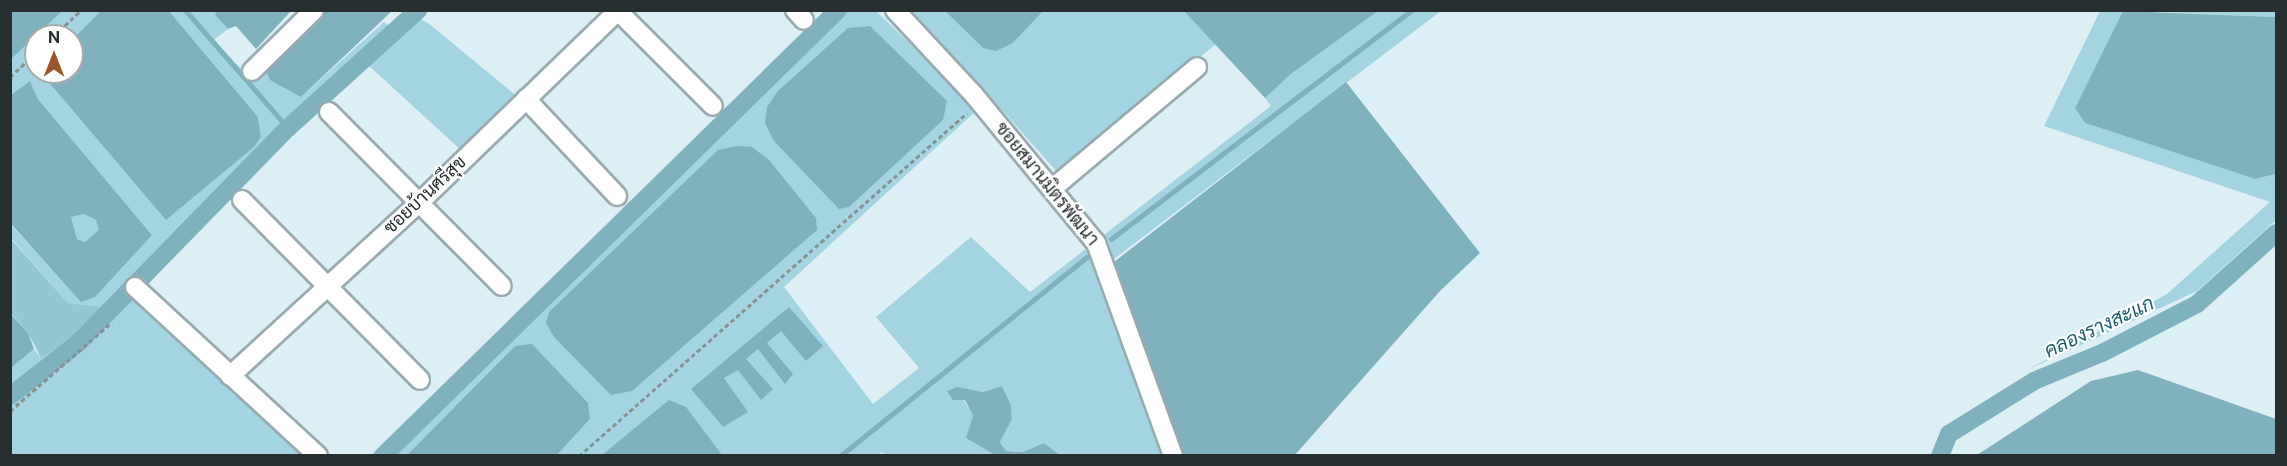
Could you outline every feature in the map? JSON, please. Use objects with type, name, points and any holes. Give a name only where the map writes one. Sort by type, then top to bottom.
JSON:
[{"type":"street","points":[[252,71],[314,10]]},
{"type":"street","name":"ซอยสมานมิตรพัฒนา","points":[[895,10],[980,102],[1087,228],[1106,260],[1173,456]]},
{"type":"street","points":[[618,11],[713,106]]},
{"type":"street","name":"ซอยบ้านศรีสุข","points":[[230,376],[420,202],[618,11]]},
{"type":"street","points":[[1053,188],[1197,67]]},
{"type":"street","points":[[526,99],[617,196]]},
{"type":"street","points":[[330,112],[502,286]]},
{"type":"street","points":[[242,200],[420,380]]},
{"type":"street","points":[[135,287],[318,456]]},
{"type":"path","points":[[66,24],[81,10]]},
{"type":"path","points":[[10,77],[24,64]]},
{"type":"path","points":[[579,456],[980,102]]},
{"type":"path","points":[[10,411],[112,322]]},
{"type":"shaded area","points":[[11,10],[62,10],[48,24],[24,24],[24,47],[11,59]]},
{"type":"shaded area","points":[[102,10],[169,11],[258,117],[261,137],[254,147],[166,220],[50,84],[84,84],[84,28]]},
{"type":"shaded area","points":[[216,10],[291,11],[256,49],[236,26],[228,29],[215,15]]},
{"type":"shaded area","points":[[1043,10],[1184,11],[1216,44],[1059,174],[953,55],[904,11],[945,11],[983,48],[1013,43]]},
{"type":"shaded area","points":[[11,11],[102,11],[84,28],[84,24],[24,24],[24,84],[26,84],[11,95]]},
{"type":"shaded area","points":[[169,11],[216,11],[215,15],[228,29],[214,40],[243,71],[259,55],[301,97],[384,22],[399,34],[415,17],[428,23],[518,97],[462,151],[367,64],[123,290],[303,455],[11,455],[11,368],[34,349],[41,358],[99,321],[101,307],[68,303],[11,238],[10,224],[81,301],[152,235],[38,99],[31,84],[50,84],[166,219],[254,147],[261,137],[258,117]]},
{"type":"shaded area","points":[[321,11],[392,11],[301,97],[270,80],[264,66]]},
{"type":"shaded area","points":[[831,11],[876,11],[978,109],[784,287],[873,404],[919,368],[876,317],[971,237],[1030,292],[1271,106],[1265,98],[1291,74],[1378,11],[1441,11],[1102,268],[1166,455],[1060,455],[1044,443],[1023,452],[1006,451],[1000,442],[1012,418],[1011,405],[1002,386],[983,392],[957,388],[973,416],[967,438],[995,455],[886,456],[882,452],[877,456],[557,455],[590,419],[515,346],[407,455],[370,456]]},
{"type":"shaded area","points":[[945,11],[1043,11],[1013,43],[996,51],[983,48]]},
{"type":"shaded area","points":[[1184,11],[1378,11],[1291,74],[1265,98]]},
{"type":"shaded area","points":[[2100,11],[2123,11],[2075,108],[2085,123],[2255,179],[2276,174],[2276,220],[2197,291],[2025,371],[2167,294],[2270,202],[2044,126]]},
{"type":"shaded area","points":[[2123,11],[2276,17],[2276,174],[2255,179],[2085,123],[2075,108]]},
{"type":"shaded area","points":[[2152,11],[2276,11],[2276,17],[2163,12]]},
{"type":"shaded area","points":[[870,26],[947,101],[943,120],[849,207],[839,209],[773,140],[765,123],[767,107],[778,91],[848,28]]},
{"type":"shaded area","points":[[1346,82],[1480,253],[1440,291],[1294,456],[1182,455],[1114,262]]},
{"type":"shaded area","points":[[26,84],[31,84],[38,99],[152,235],[95,297],[81,302],[11,224],[11,95]],"holes":[[[84,214],[96,220],[99,230],[85,242],[77,239],[71,217]]]},
{"type":"shaded area","points":[[736,146],[752,147],[769,160],[816,218],[817,230],[632,391],[611,395],[554,337],[546,323],[549,312],[718,150]]},
{"type":"shaded area","points":[[84,214],[96,220],[100,230],[86,242],[77,239],[70,217]]},
{"type":"shaded area","points":[[10,238],[68,303],[101,307],[100,321],[41,358],[28,333],[11,313]]},
{"type":"shaded area","points":[[789,307],[823,346],[806,361],[781,331],[767,343],[793,374],[785,384],[758,349],[746,359],[773,389],[761,400],[738,370],[724,378],[748,412],[723,427],[691,389]]},
{"type":"shaded area","points":[[10,313],[28,333],[34,349],[11,368]]},
{"type":"shaded area","points":[[532,344],[588,403],[590,419],[557,455],[407,455],[515,346]]},
{"type":"shaded area","points":[[2138,370],[2276,419],[2276,455],[1977,455],[2091,381]]},
{"type":"shaded area","points":[[1002,386],[1011,405],[1012,419],[1000,442],[1006,451],[1023,452],[1044,443],[1060,455],[995,455],[966,438],[973,416],[965,400],[953,400],[947,391],[957,387],[983,392]]},
{"type":"shaded area","points":[[669,400],[686,407],[722,455],[602,455]]},
{"type":"waterway","points":[[185,10],[288,128]]},
{"type":"waterway","points":[[10,396],[78,343],[288,128],[418,10]]},
{"type":"waterway","points":[[383,456],[838,10]]},
{"type":"waterway","points":[[1111,239],[1412,10]]},
{"type":"waterway","name":"คลองรางสะแก","points":[[1940,456],[1949,434],[2034,381],[2102,353],[2197,304],[2276,233]]},
{"type":"waterway","points":[[840,456],[1087,257]]}]
